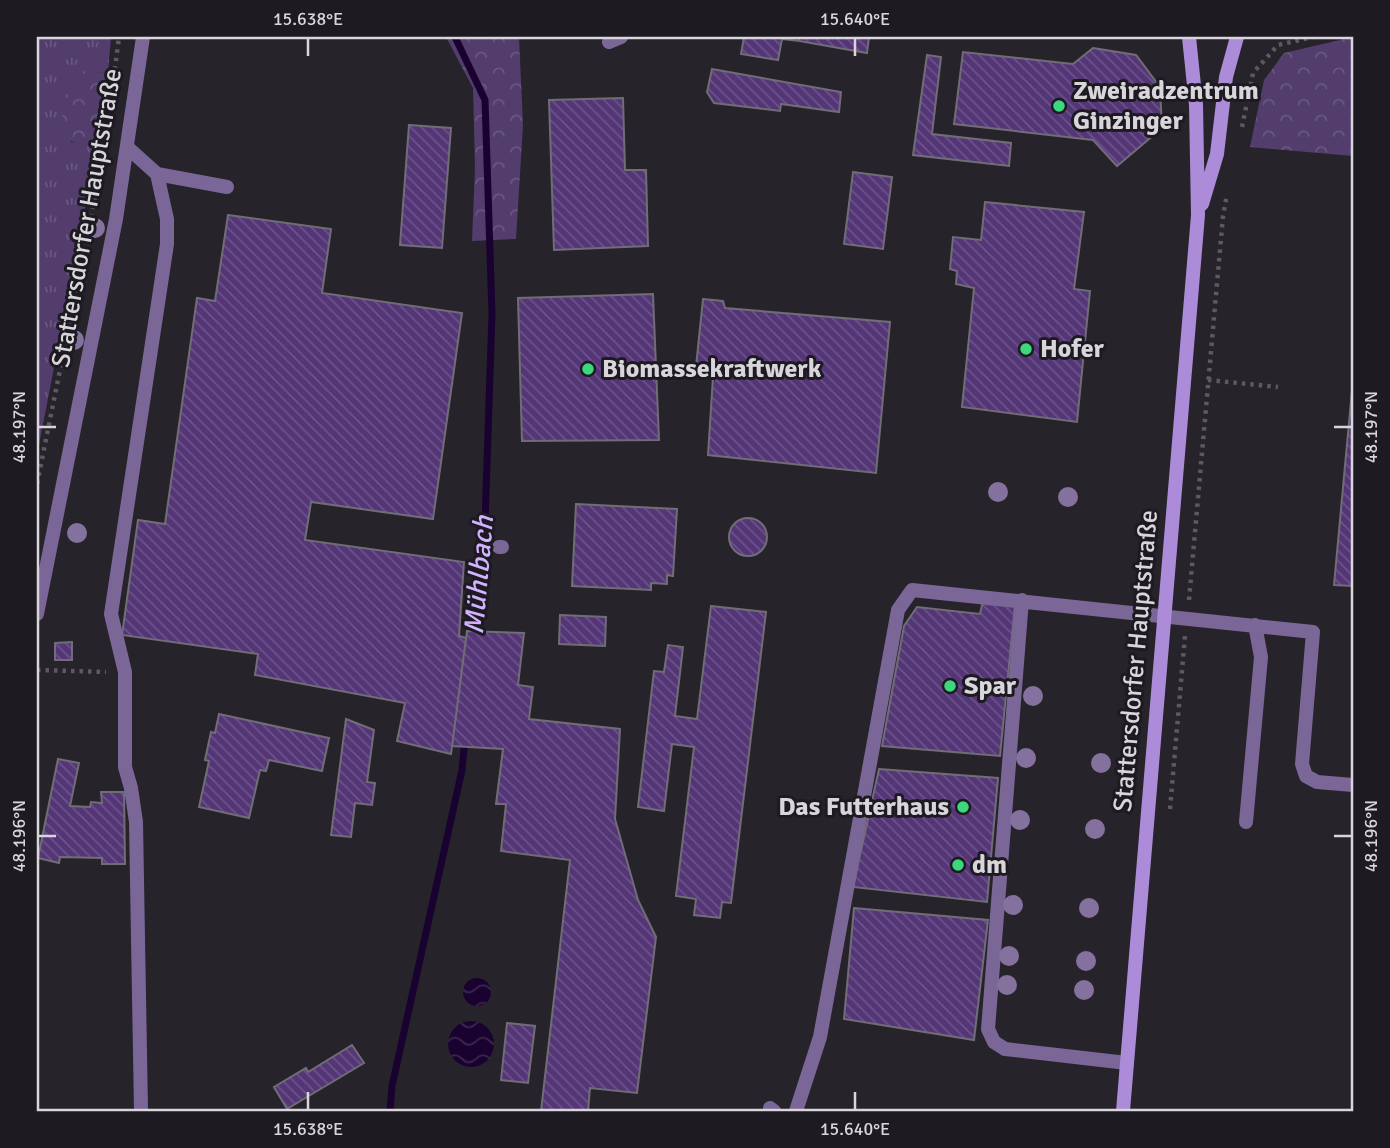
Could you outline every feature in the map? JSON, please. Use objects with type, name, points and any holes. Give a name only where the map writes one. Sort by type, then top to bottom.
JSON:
[{"type":"main road","name":"Stattersdorfer Hauptstraße","points":[[1123,1111],[1198,215],[1196,105],[1189,37]]},
{"type":"main road","name":"Stattersdorfer Hauptstraße","points":[[1198,215],[1217,154],[1226,77],[1237,37]]},
{"type":"street","name":"Stattersdorfer Hauptstraße","points":[[37,614],[114,232],[143,37]]},
{"type":"street","points":[[127,147],[157,174],[227,187]]},
{"type":"street","points":[[141,1111],[136,822],[125,767],[128,701],[125,672],[111,614],[167,244],[166,219],[157,174]]},
{"type":"street","points":[[796,1111],[820,1037],[898,610],[912,590],[1187,616],[1313,632],[1302,764],[1306,776],[1317,782],[1353,785]]},
{"type":"street","points":[[1022,600],[988,1029],[994,1042],[1005,1049],[1127,1063]]},
{"type":"street","points":[[1245,822],[1261,657],[1255,625]]},
{"type":"path","points":[[37,484],[105,150],[119,37]]},
{"type":"path","points":[[1239,138],[1253,73],[1278,45],[1313,37]]},
{"type":"path","points":[[1169,818],[1223,216],[1228,190]]},
{"type":"path","points":[[1208,380],[1278,387]]},
{"type":"path","points":[[37,670],[125,672]]},
{"type":"green space","points":[[37,37],[111,37],[108,73],[79,72],[71,142],[97,147],[37,455]]},
{"type":"green space","points":[[446,37],[519,37],[523,125],[516,239],[472,241],[475,168],[473,88]]},
{"type":"green space","points":[[1353,37],[1353,156],[1250,147],[1264,80],[1284,53]]},
{"type":"green space","points":[[79,71],[108,73],[97,147],[73,142],[64,134],[62,126],[64,107]]},
{"type":"water","points":[[477,978],[487,982],[491,992],[487,1002],[477,1006],[467,1002],[463,992],[467,982]]},
{"type":"water","points":[[471,1021],[487,1028],[494,1044],[487,1060],[471,1067],[455,1060],[448,1044],[455,1028]]},
{"type":"building","points":[[744,37],[799,37],[799,41],[782,39],[778,60],[741,54]]},
{"type":"building","points":[[799,37],[869,37],[867,53],[799,41]]},
{"type":"building","name":"Zweiradzentrum Ginzinger","points":[[1093,48],[1136,55],[1160,87],[1162,128],[1117,166],[1093,140],[954,124],[963,52],[1073,64]]},
{"type":"building","points":[[927,55],[941,57],[932,134],[1011,143],[1009,166],[913,155]]},
{"type":"building","points":[[712,69],[841,92],[839,112],[781,104],[780,111],[714,103],[707,92]]},
{"type":"building","points":[[623,98],[625,170],[646,170],[648,246],[554,250],[549,100]]},
{"type":"building","points":[[409,125],[451,128],[442,248],[400,245]]},
{"type":"building","points":[[853,172],[892,177],[883,249],[844,244]]},
{"type":"building","name":"Hofer","points":[[985,202],[1084,212],[1074,289],[1090,291],[1077,422],[962,407],[974,288],[956,284],[957,271],[950,269],[953,237],[981,240]]},
{"type":"building","points":[[228,215],[331,229],[322,293],[462,313],[433,519],[311,502],[305,540],[464,562],[459,636],[466,638],[451,754],[397,741],[405,703],[255,675],[258,654],[122,635],[138,520],[165,524],[197,298],[215,301]]},
{"type":"building","name":"Biomassekraftwerk","points":[[653,294],[659,440],[522,441],[518,298]]},
{"type":"building","points":[[703,299],[723,301],[725,308],[890,322],[876,473],[708,455],[713,377],[695,376]]},
{"type":"building","points":[[1353,379],[1353,586],[1334,585]]},
{"type":"building","points":[[576,504],[677,509],[673,576],[667,575],[667,584],[651,583],[651,590],[572,586]]},
{"type":"building","points":[[748,518],[761,524],[767,537],[761,550],[748,556],[735,550],[729,537],[735,524]]},
{"type":"building","name":"Spar","points":[[983,601],[1015,604],[1000,756],[882,746],[904,626],[917,607],[980,614]]},
{"type":"building","points":[[711,606],[766,612],[731,903],[722,902],[720,918],[694,915],[696,899],[676,896],[694,747],[672,744],[664,811],[638,807],[654,671],[664,672],[668,645],[683,647],[675,716],[697,719]]},
{"type":"building","points":[[560,615],[606,617],[605,646],[559,644]]},
{"type":"building","points":[[467,631],[524,633],[518,685],[533,687],[529,719],[620,729],[615,819],[638,900],[656,937],[637,1093],[590,1088],[588,1111],[541,1111],[570,860],[501,851],[506,804],[496,804],[503,749],[452,746]]},
{"type":"building","points":[[72,642],[72,660],[55,660],[55,643]]},
{"type":"building","points":[[219,714],[329,738],[322,771],[269,760],[266,771],[260,770],[249,818],[199,807],[209,761],[205,760],[211,732],[215,733]]},
{"type":"building","points":[[346,719],[374,730],[367,782],[375,783],[372,805],[355,803],[351,837],[331,835]]},
{"type":"building","points":[[58,759],[79,763],[70,806],[90,807],[91,802],[102,803],[101,792],[124,792],[125,864],[102,864],[102,858],[60,857],[59,863],[38,858]]},
{"type":"building","points":[[879,769],[998,778],[987,902],[853,887]]},
{"type":"building","points":[[854,908],[988,920],[974,1040],[844,1019]]},
{"type":"building","points":[[507,1023],[535,1026],[528,1083],[501,1080]]},
{"type":"building","points":[[352,1045],[364,1063],[287,1109],[274,1087],[306,1068],[308,1072]]},
{"type":"waterway","name":"Mühlbach","points":[[455,37],[485,100],[492,314],[485,523],[474,639]]},
{"type":"waterway","name":"Mühlbach","points":[[390,1111],[392,1086],[462,770],[465,738]]},
{"type":"place","name":"Zweiradzentrum Ginzinger","points":[[1059,106]]},
{"type":"place","name":"Hofer","points":[[1026,349]]},
{"type":"place","name":"Biomassekraftwerk","points":[[588,369]]},
{"type":"place","name":"Spar","points":[[950,686]]},
{"type":"place","name":"Das Futterhaus","points":[[963,807]]},
{"type":"place","name":"dm","points":[[958,865]]}]
